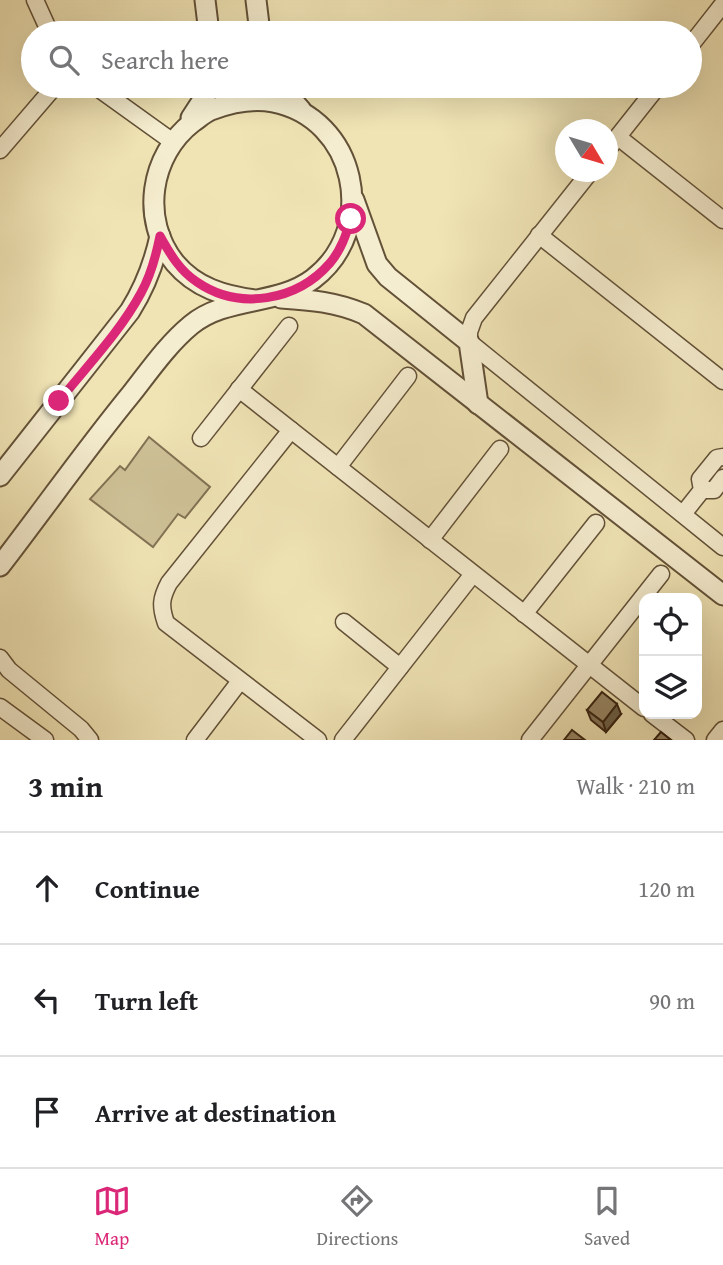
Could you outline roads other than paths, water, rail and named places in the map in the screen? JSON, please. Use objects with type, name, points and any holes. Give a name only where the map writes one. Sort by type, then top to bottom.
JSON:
[{"type":"street","points":[[35,0],[44,21]]},
{"type":"street","points":[[42,0],[46,21]]},
{"type":"street","points":[[205,0],[208,21]]},
{"type":"street","points":[[256,0],[259,21]]},
{"type":"street","points":[[702,31],[723,4]]},
{"type":"street","points":[[0,150],[45,98]]},
{"type":"street","points":[[114,98],[177,137]]},
{"type":"street","points":[[204,98],[158,170],[154,192],[154,215],[160,236],[175,262],[197,283],[225,296],[318,300],[364,314],[723,595]]},
{"type":"street","points":[[290,98],[304,114],[324,129],[339,149],[349,171],[353,196],[382,270],[723,547]]},
{"type":"street","points":[[618,136],[648,98]]},
{"type":"street","points":[[177,137],[208,111],[239,101],[273,102],[304,114]]},
{"type":"street","points":[[618,147],[722,218]]},
{"type":"street","points":[[478,404],[469,342],[474,318],[582,182]]},
{"type":"street","points":[[0,566],[114,415],[171,345],[192,324],[217,310],[294,291],[314,278],[331,262],[344,242],[351,219],[353,196]]},
{"type":"street","points":[[539,235],[723,381]]},
{"type":"street","points":[[0,476],[130,311],[142,292],[154,263],[160,236]]},
{"type":"street","points":[[201,438],[289,326]]},
{"type":"street","points":[[338,467],[408,376]]},
{"type":"street","points":[[239,389],[639,704]]},
{"type":"street","points":[[291,430],[169,583],[161,597],[162,610],[166,623],[318,740]]},
{"type":"street","points":[[430,540],[500,449]]},
{"type":"street","points":[[683,514],[702,489],[700,479],[717,458],[723,457]]},
{"type":"street","points":[[702,489],[714,490],[723,478]]},
{"type":"street","points":[[524,614],[596,523]]},
{"type":"street","points":[[343,740],[473,574]]},
{"type":"street","points":[[530,740],[661,574]]},
{"type":"street","points":[[344,622],[400,667]]},
{"type":"street","points":[[3,667],[87,738]]},
{"type":"street","points":[[195,740],[240,681]]},
{"type":"street","points":[[0,707],[45,740]]},
{"type":"street","points":[[659,719],[686,740]]},
{"type":"street","points":[[290,740],[301,727]]},
{"type":"street","points":[[715,740],[723,730]]}]
